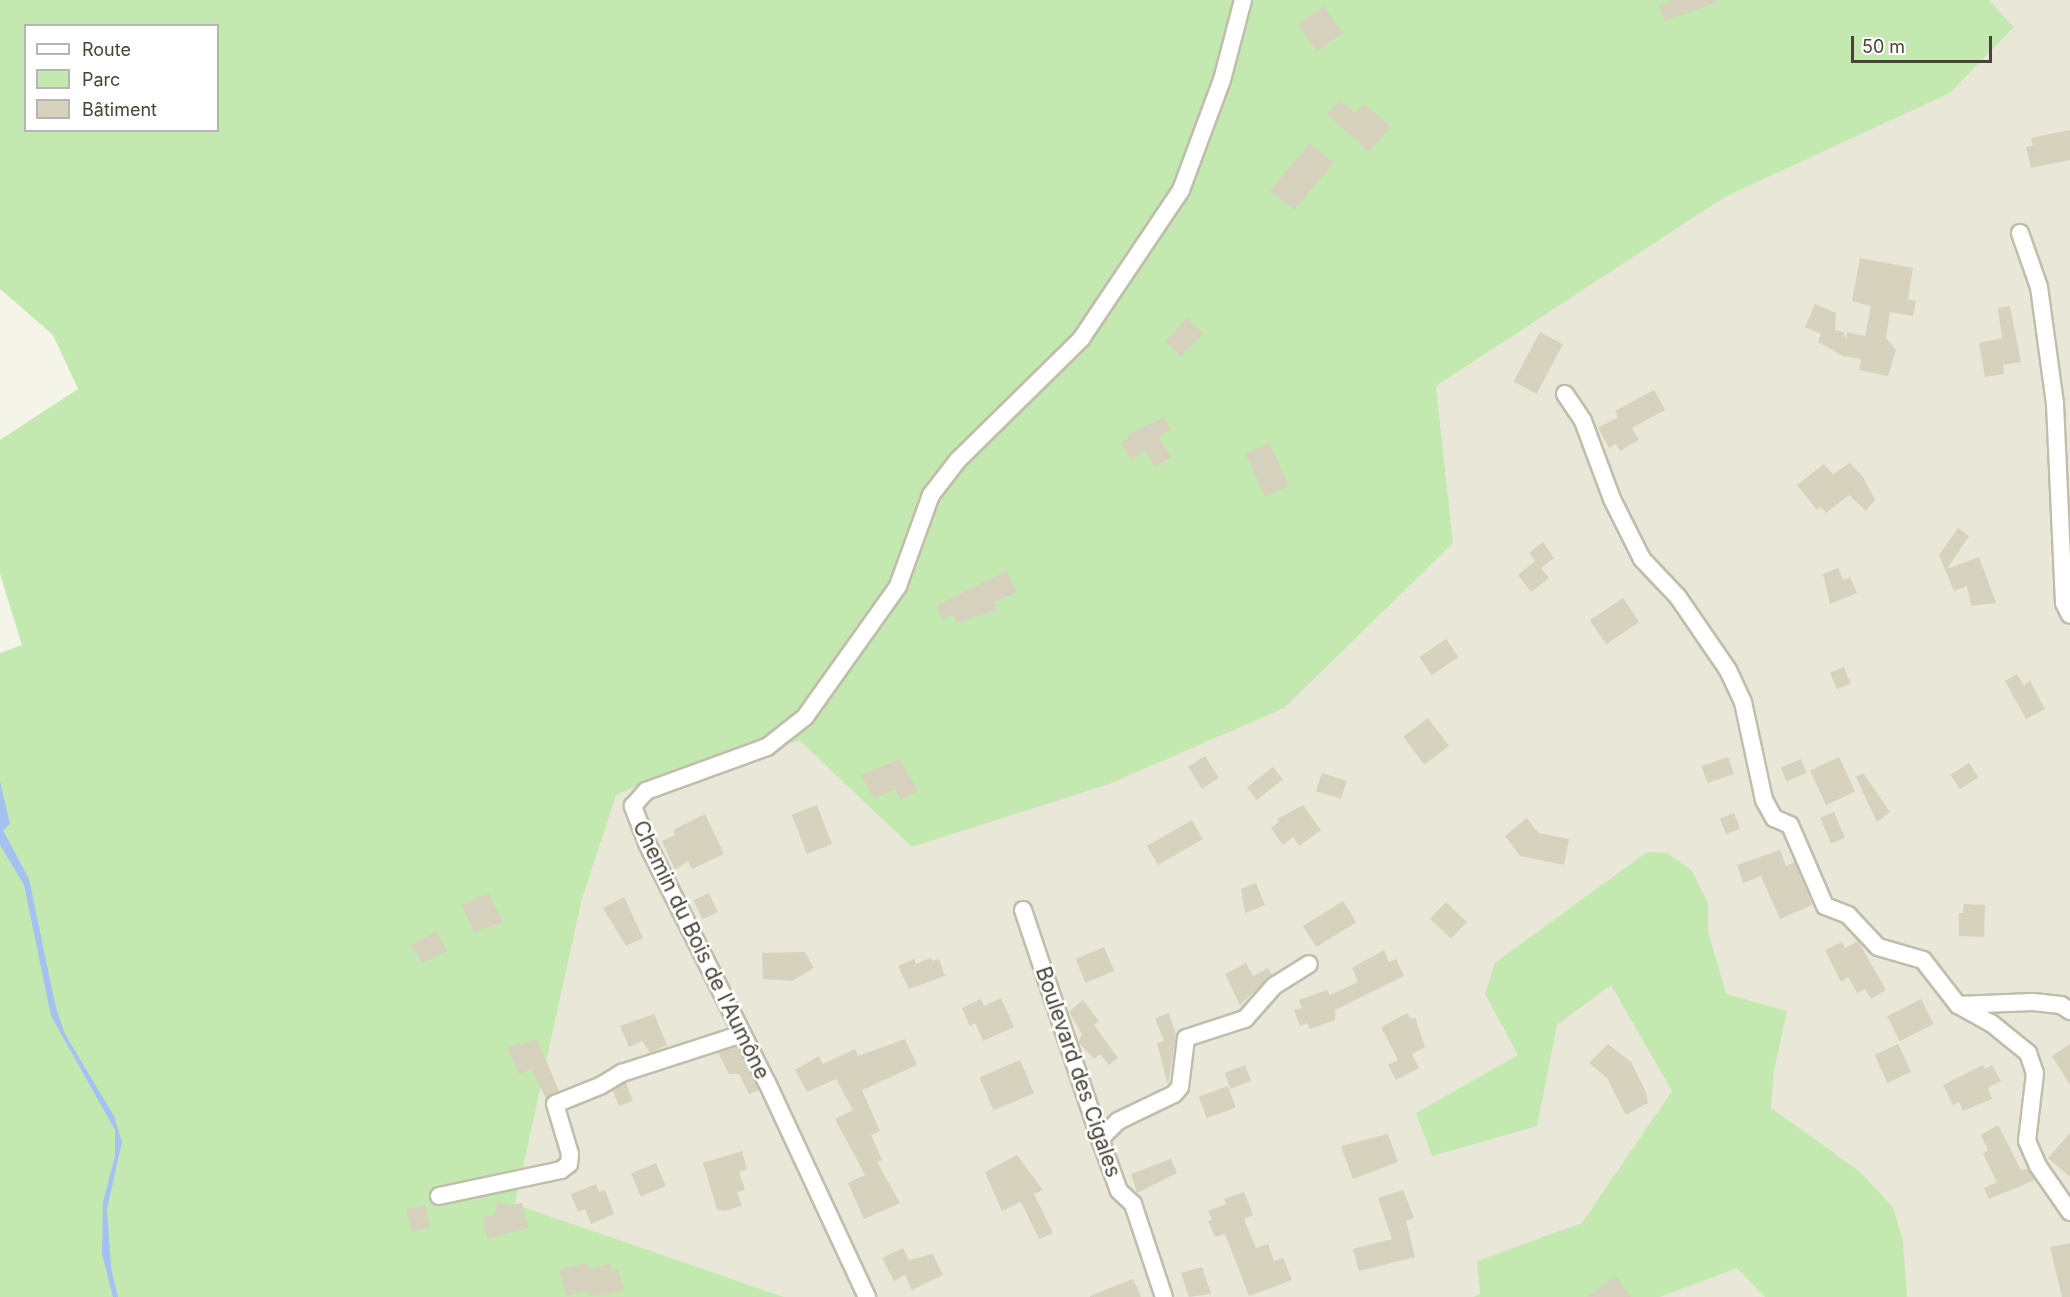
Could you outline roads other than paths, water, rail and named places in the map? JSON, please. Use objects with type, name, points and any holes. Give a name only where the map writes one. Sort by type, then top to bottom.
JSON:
[{"type":"street","name":"Chemin du Bois de l'Aumône","points":[[867,1297],[742,1034],[647,843],[633,806],[646,791],[767,747],[805,717],[898,586],[931,495],[958,460],[1082,339],[1181,190],[1222,81],[1243,0]]},
{"type":"street","points":[[2020,233],[2039,287],[2055,404],[2064,603],[2070,615]]},
{"type":"street","points":[[1565,394],[1582,421],[1612,499],[1642,559],[1678,597],[1728,670],[1743,702],[1764,800],[1774,818],[1790,825],[1825,906],[1848,915],[1878,947],[1923,960],[1958,1005],[2013,1039],[2033,1062],[2035,1072],[2027,1141],[2038,1166],[2070,1212]]},
{"type":"street","name":"Boulevard des Cigales","points":[[1023,910],[1100,1139],[1119,1191],[1133,1204],[1164,1297]]},
{"type":"street","points":[[1100,1139],[1118,1121],[1174,1094],[1179,1087],[1186,1038],[1245,1019],[1274,986],[1309,964]]},
{"type":"street","points":[[1958,1005],[2033,1002],[2061,1005],[2070,1011]]},
{"type":"street","points":[[439,1196],[561,1170],[569,1164],[570,1154],[555,1104],[622,1073],[742,1034]]},
{"type":"water","points":[[0,781],[10,824],[3,830],[29,879],[56,1008],[65,1034],[114,1116],[122,1142],[107,1209],[111,1267],[118,1297],[113,1297],[102,1254],[103,1202],[115,1156],[115,1130],[51,1016],[24,885],[0,845]]}]
